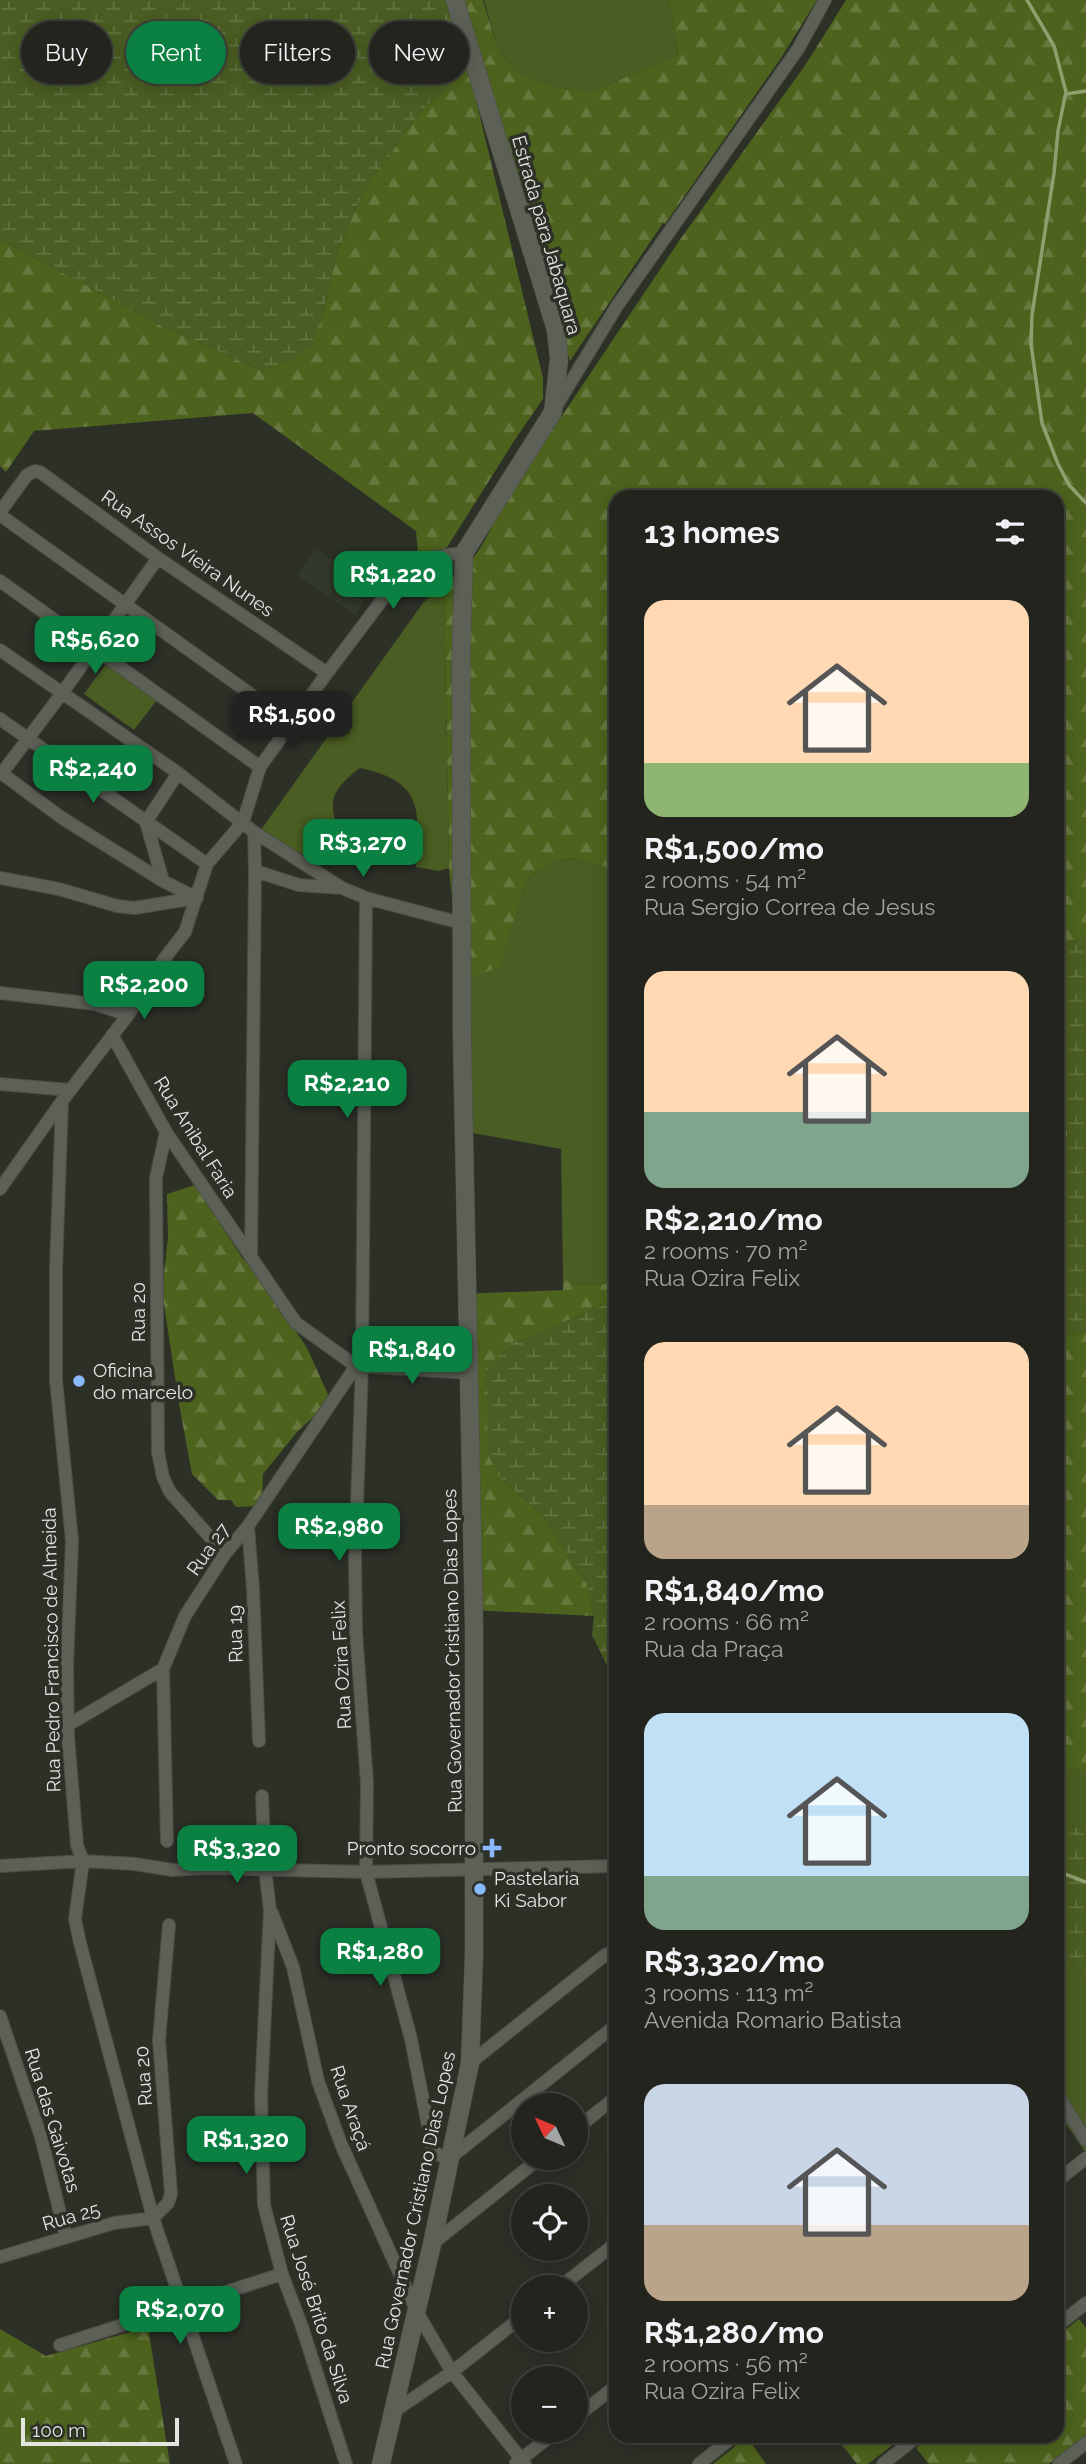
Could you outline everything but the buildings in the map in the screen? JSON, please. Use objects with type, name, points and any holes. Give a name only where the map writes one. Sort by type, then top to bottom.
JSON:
[{"type":"street","name":"Estrada para Jabaquara","points":[[455,0],[556,330],[559,359],[553,412],[464,553]]},
{"type":"street","points":[[553,412],[617,306],[798,49],[825,0]]},
{"type":"street","name":"Rua Assos Vieira Nunes","points":[[0,513],[27,475],[40,472],[158,558],[327,673]]},
{"type":"street","points":[[0,513],[291,723]]},
{"type":"street","points":[[0,650],[178,773],[243,822],[254,832],[342,888],[366,898],[461,923],[464,553],[430,556],[415,563],[401,575],[327,673],[260,767],[243,822],[207,864],[185,932],[128,1015],[1,1187]]},
{"type":"street","points":[[158,558],[28,740],[1,772],[62,818],[163,881],[197,898]]},
{"type":"street","points":[[0,581],[260,767]]},
{"type":"street","points":[[0,719],[207,864]]},
{"type":"street","points":[[163,881],[146,822],[178,773]]},
{"type":"street","points":[[251,1257],[254,832]]},
{"type":"street","points":[[255,871],[299,885],[342,888]]},
{"type":"street","points":[[0,878],[59,889],[117,906],[134,908],[197,898]]},
{"type":"street","name":"Rua Ozira Felix","points":[[366,898],[355,1557],[356,1632],[368,1783],[366,1872],[411,2039],[432,2147],[436,2154],[450,2158]]},
{"type":"street","name":"Rua Governador Cristiano Dias Lopes","points":[[381,2464],[417,2312],[470,2063],[475,1869],[474,1626],[461,923]]},
{"type":"street","points":[[0,993],[95,1004],[128,1015]]},
{"type":"street","name":"Rua Anibal Faria","points":[[112,1035],[166,1132],[296,1323],[359,1366]]},
{"type":"street","points":[[0,1084],[66,1096]]},
{"type":"street","name":"Rua Pedro Francisco de Almeida","points":[[66,1096],[56,1269],[56,1380],[72,1541],[68,1725],[77,1845],[82,1861],[75,1919],[153,2218]]},
{"type":"street","name":"Rua 20","points":[[166,1132],[156,1178],[158,1452],[163,1477],[170,1492],[225,1554]]},
{"type":"street","points":[[359,1366],[470,1373]]},
{"type":"street","name":"Rua 27","points":[[163,1669],[185,1616],[225,1554],[248,1526],[359,1366]]},
{"type":"street","name":"Rua 19","points":[[248,1526],[259,1741]]},
{"type":"street","points":[[68,1725],[163,1669],[167,1841]]},
{"type":"street","name":"Rua José Brito da Silva","points":[[262,1796],[265,1869],[270,1909],[263,2021],[264,2205],[282,2274],[346,2464]]},
{"type":"street","points":[[0,1866],[82,1861],[135,1864],[172,1870],[366,1872],[609,1867]]},
{"type":"street","name":"Rua Araçá","points":[[270,1909],[293,1967],[318,2081],[337,2132],[417,2312],[452,2372],[520,2462]]},
{"type":"street","name":"Rua 20","points":[[153,2218],[168,2203],[171,2194],[159,2040],[169,1925]]},
{"type":"street","points":[[470,2063],[609,1956]]},
{"type":"street","name":"Rua das Gaivotas","points":[[0,2016],[41,2137],[66,2237]]},
{"type":"street","points":[[450,2158],[609,2031]]},
{"type":"street","points":[[588,2119],[609,2103]]},
{"type":"street","points":[[1064,2105],[1086,2140]]},
{"type":"street","points":[[1064,2175],[1086,2158]]},
{"type":"street","points":[[432,2244],[525,2170]]},
{"type":"street","points":[[153,2218],[236,2464]]},
{"type":"street","name":"Rua 25","points":[[0,2257],[114,2223],[153,2218]]},
{"type":"street","points":[[575,2275],[609,2248]]},
{"type":"street","points":[[60,2345],[282,2274]]},
{"type":"street","points":[[1064,2321],[1084,2307]]},
{"type":"street","points":[[393,2412],[452,2372],[511,2325]]},
{"type":"street","points":[[588,2408],[609,2391]]},
{"type":"street","points":[[520,2462],[543,2443]]},
{"type":"street","points":[[698,2464],[725,2443]]},
{"type":"street","points":[[883,2464],[909,2443]]},
{"type":"street","points":[[1059,2464],[1086,2443]]},
{"type":"shaded area","points":[[316,549],[355,575],[361,566],[380,578],[355,615],[298,576]]},
{"type":"green space","points":[[0,0],[452,0],[459,21],[369,21],[369,84],[450,84],[426,106],[403,134],[389,158],[373,175],[337,253],[322,317],[312,345],[291,361],[263,371],[164,327],[0,239]]},
{"type":"green space","points":[[464,0],[483,0],[498,49],[519,74],[555,87],[591,92],[678,55],[669,0],[817,0],[781,58],[665,224],[663,223],[570,361]]},
{"type":"green space","points":[[484,0],[669,0],[678,55],[591,92],[555,87],[518,74],[498,49]]},
{"type":"green space","points":[[846,0],[1086,0],[1086,938],[1064,944],[1064,490],[609,490],[609,868],[577,858],[555,861],[529,877],[500,967],[470,978],[458,954],[449,868],[444,582],[455,576],[473,559],[503,504],[679,241],[806,64]]},
{"type":"green space","points":[[469,71],[543,378],[543,399],[444,552],[420,574],[416,531],[253,413],[34,431],[6,472],[0,466],[0,239],[164,327],[263,371],[322,317],[337,253],[357,206],[373,175],[389,158],[403,134],[426,106],[450,84],[469,84]]},
{"type":"green space","points":[[444,582],[449,868],[439,871],[416,867],[418,830],[414,802],[397,782],[360,768],[346,780],[334,799],[336,855],[323,865],[255,838],[423,603]]},
{"type":"green space","points":[[106,664],[157,700],[134,730],[84,694]]},
{"type":"green space","points":[[578,858],[609,868],[609,1285],[582,1285],[563,1279],[561,1149],[462,1131],[470,978],[521,895],[529,877],[555,861]]},
{"type":"green space","points":[[1086,938],[1086,1330],[1064,1337],[1064,944]]},
{"type":"green space","points":[[195,1185],[243,1259],[252,1266],[307,1348],[331,1401],[298,1431],[263,1474],[262,1506],[236,1507],[231,1500],[218,1500],[192,1474],[162,1291],[168,1238],[167,1194]]},
{"type":"green space","points":[[563,1279],[582,1285],[609,1285],[609,1307],[603,1305],[528,1338],[512,1342],[498,1476],[543,1516],[587,1585],[594,1616],[470,1610],[463,1294],[563,1290]]},
{"type":"green space","points":[[603,1305],[609,1307],[609,1670],[592,1635],[594,1616],[587,1585],[543,1516],[498,1476],[488,1454],[486,1368],[512,1342],[528,1338]]},
{"type":"green space","points":[[1086,1330],[1086,1772],[1064,1767],[1064,1337]]},
{"type":"green space","points":[[1064,1767],[1086,1772],[1086,1831],[1064,1823]]},
{"type":"green space","points":[[1064,1823],[1086,1831],[1086,1981],[1064,1953]]},
{"type":"green space","points":[[1064,1953],[1086,1981],[1086,2153],[1064,2121]]},
{"type":"green space","points":[[1079,2319],[1086,2328],[1086,2435],[1049,2464],[929,2464],[916,2448],[922,2443],[1064,2443],[1064,2331]]},
{"type":"green space","points":[[148,2327],[170,2464],[0,2464],[0,2329],[46,2356]]},
{"type":"green space","points":[[739,2443],[751,2443],[766,2464],[713,2464]]},
{"type":"green space","points":[[840,2443],[895,2443],[868,2464],[857,2464]]},
{"type":"waterway","points":[[1027,0],[1054,46],[1066,92],[1032,315],[1031,344],[1042,423],[1069,485],[1086,503]]},
{"type":"waterway","points":[[1066,94],[1086,91]]},
{"type":"waterway","points":[[1064,1129],[1064,1139]]},
{"type":"waterway","points":[[1064,1874],[1086,1882]]},
{"type":"place","name":"Oficina do marcelo","points":[[79,1381]]},
{"type":"place","name":"Pronto socorro","points":[[492,1848]]},
{"type":"place","name":"Pastelaria Ki Sabor","points":[[480,1889]]}]
